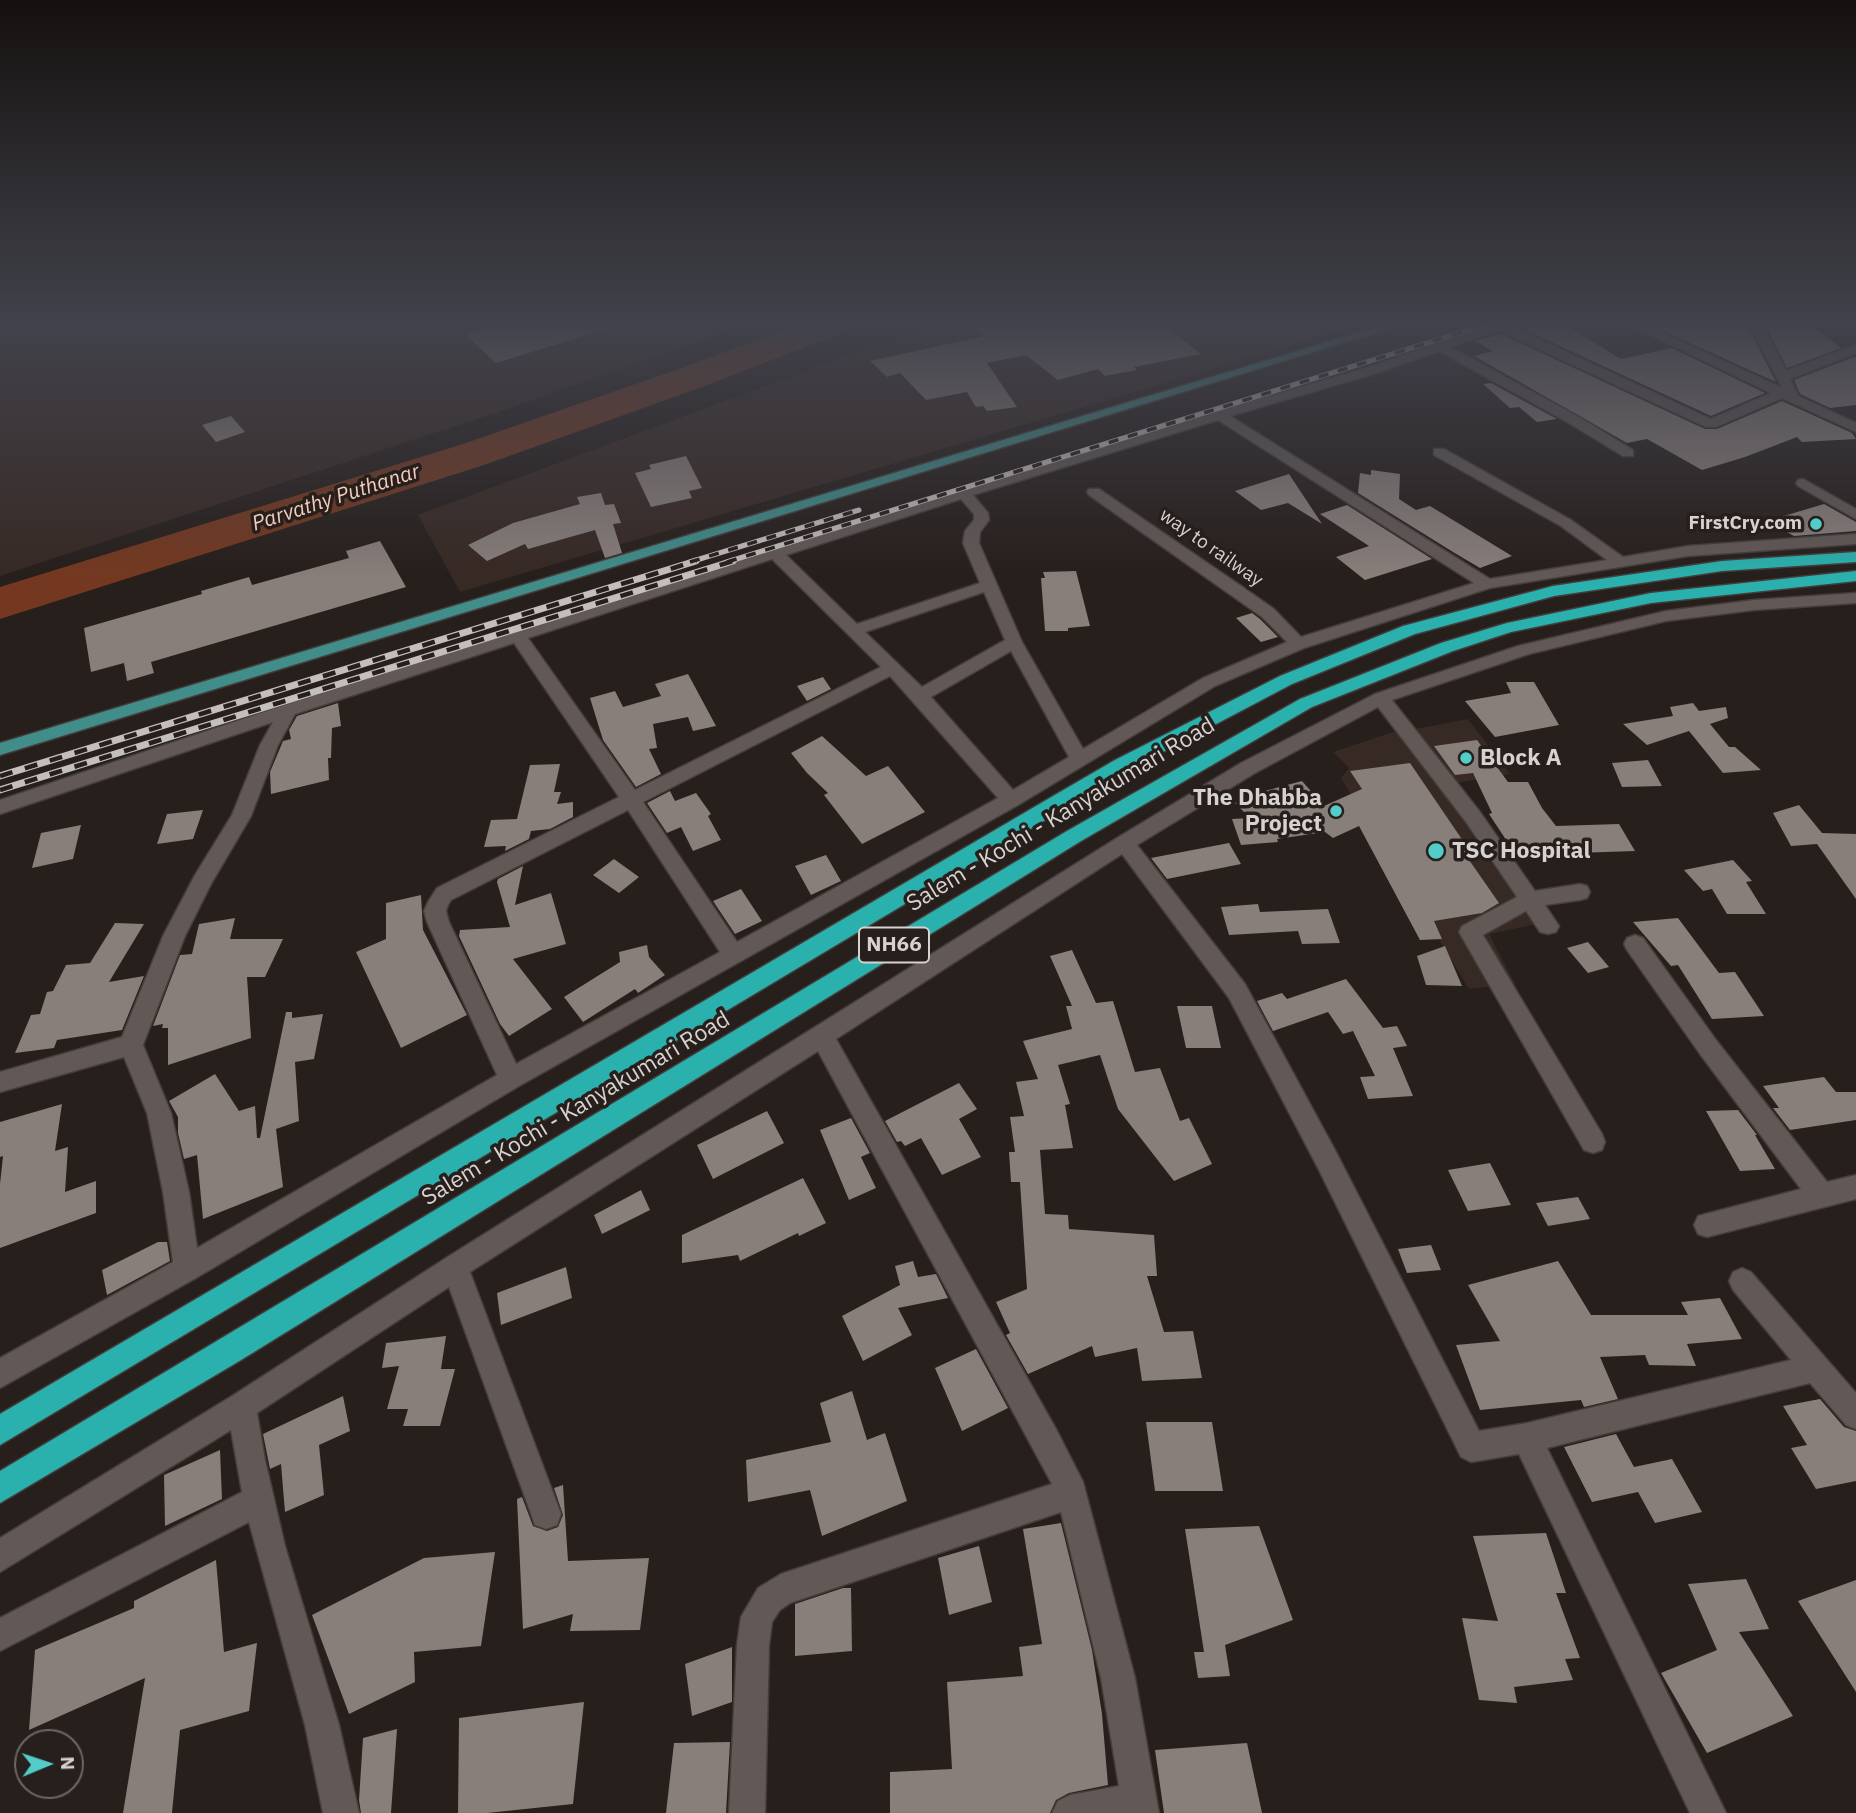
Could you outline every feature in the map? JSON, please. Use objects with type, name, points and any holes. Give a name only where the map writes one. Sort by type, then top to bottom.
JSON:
[{"type":"highway","name":"Salem - Kochi - Kanyakumari Road","points":[[0,1430],[1044,810],[1122,765],[1286,680],[1409,630],[1553,592],[1620,579],[1722,566],[1856,557]]},
{"type":"highway","name":"Salem - Kochi - Kanyakumari Road","points":[[0,1488],[1074,836],[1306,703],[1447,647],[1507,628],[1651,597],[1856,576]]},
{"type":"main road","points":[[0,748],[1113,410]]},
{"type":"street","points":[[0,807],[288,710],[775,553],[1127,442],[1239,410]]},
{"type":"street","points":[[1557,410],[1628,453]]},
{"type":"street","points":[[1680,410],[1711,424],[1748,410]]},
{"type":"street","points":[[1819,410],[1856,428]]},
{"type":"street","points":[[1221,415],[1487,584]]},
{"type":"street","points":[[1439,452],[1566,523],[1619,561]]},
{"type":"street","points":[[1803,483],[1856,515]]},
{"type":"street","name":"way to railway","points":[[1094,492],[1268,613],[1298,644]]},
{"type":"street","points":[[965,495],[981,513],[980,525],[971,537],[989,585],[1014,642],[1080,760]]},
{"type":"street","points":[[0,1374],[187,1269],[510,1079],[1011,800],[1209,682],[1298,644],[1487,584],[1688,551],[1856,539]]},
{"type":"street","points":[[775,553],[920,696],[1011,800]]},
{"type":"street","points":[[853,631],[989,585]]},
{"type":"street","points":[[0,1556],[242,1406],[455,1266],[822,1037],[1124,843],[1248,768],[1381,698],[1524,650],[1666,616],[1754,605],[1856,598]]},
{"type":"street","points":[[518,636],[591,739],[733,954]]},
{"type":"street","points":[[920,696],[1014,642]]},
{"type":"street","points":[[510,1079],[453,959],[435,911],[438,902],[452,889],[579,825],[632,802],[891,669]]},
{"type":"street","points":[[1381,698],[1474,817],[1548,926]]},
{"type":"street","points":[[187,1269],[176,1192],[159,1112],[131,1045],[174,936],[202,881],[241,816],[269,746],[288,710]]},
{"type":"street","points":[[1124,843],[1158,884],[1237,991],[1327,1160],[1471,1447],[1527,1438],[1814,1368]]},
{"type":"street","points":[[1580,892],[1529,900],[1470,932],[1593,1142]]},
{"type":"street","points":[[1635,944],[1708,1047],[1822,1196]]},
{"type":"street","points":[[822,1037],[1027,1404],[1072,1493],[1118,1678],[1140,1807],[1070,1813]]},
{"type":"street","points":[[0,1082],[131,1045]]},
{"type":"street","points":[[1707,1225],[1856,1187]]},
{"type":"street","points":[[455,1266],[546,1514]]},
{"type":"street","points":[[1742,1281],[1856,1415]]},
{"type":"street","points":[[242,1406],[250,1460],[270,1546],[322,1725],[341,1813]]},
{"type":"street","points":[[1527,1438],[1708,1813]]},
{"type":"street","points":[[747,1813],[752,1645],[757,1617],[769,1599],[781,1590],[1072,1493]]},
{"type":"street","points":[[0,1635],[261,1499]]},
{"type":"shaded area","points":[[0,410],[505,410],[0,576]]},
{"type":"shaded area","points":[[702,410],[1075,410],[460,592],[418,515]]},
{"type":"shaded area","points":[[1468,719],[1510,774],[1456,783],[1415,729]]},
{"type":"shaded area","name":"TSC Hospital","points":[[1402,729],[1537,924],[1489,934],[1515,984],[1469,989],[1341,778],[1349,768],[1333,752]]},
{"type":"water","name":"Parvathy Puthanar","points":[[562,410],[639,410],[484,465],[0,619],[0,587],[463,444]]},
{"type":"building","points":[[1522,410],[1540,410],[1557,419],[1537,422]]},
{"type":"building","points":[[1568,410],[1663,410],[1705,429],[1717,429],[1762,410],[1801,410],[1852,433],[1856,439],[1802,442],[1797,437],[1702,470],[1647,439],[1627,443]]},
{"type":"building","points":[[1697,410],[1726,410],[1711,416]]},
{"type":"building","points":[[231,416],[245,432],[216,442],[202,425]]},
{"type":"building","points":[[686,456],[702,488],[689,491],[692,498],[651,507],[635,473],[651,469],[649,465]]},
{"type":"building","points":[[1371,470],[1400,474],[1399,499],[1416,510],[1430,506],[1512,556],[1480,568],[1453,552],[1358,493],[1360,473],[1371,475]]},
{"type":"building","points":[[1289,474],[1322,524],[1288,503],[1261,510],[1235,491]]},
{"type":"building","points":[[601,493],[605,505],[614,504],[621,523],[613,524],[622,553],[605,558],[595,530],[528,549],[525,544],[487,561],[468,545],[513,523],[580,504],[577,497]]},
{"type":"building","points":[[1824,504],[1856,522],[1856,531],[1794,536],[1767,521]]},
{"type":"building","points":[[1347,505],[1432,559],[1365,580],[1336,557],[1369,546],[1320,514]]},
{"type":"building","points":[[380,541],[406,587],[151,662],[154,673],[127,681],[124,663],[91,672],[84,628],[202,594],[201,591],[249,577],[252,585],[349,558],[346,551]]},
{"type":"building","points":[[1076,571],[1090,626],[1068,628],[1068,631],[1045,631],[1041,578],[1045,578],[1043,572]]},
{"type":"building","points":[[1252,613],[1278,637],[1261,642],[1236,618]]},
{"type":"building","points":[[688,674],[716,726],[693,731],[688,717],[653,724],[657,748],[649,749],[661,774],[636,787],[603,740],[590,698],[615,691],[623,707],[661,696],[655,684]]},
{"type":"building","points":[[823,677],[831,689],[807,701],[797,686]]},
{"type":"building","points":[[1506,682],[1534,682],[1559,725],[1495,737],[1465,701],[1511,693]]},
{"type":"building","points":[[338,703],[341,726],[332,728],[331,758],[328,758],[329,780],[271,794],[270,772],[283,741],[291,739],[289,730],[297,716]]},
{"type":"building","points":[[1693,703],[1699,711],[1726,707],[1728,718],[1710,724],[1729,747],[1735,747],[1761,770],[1723,773],[1689,731],[1647,745],[1623,724],[1673,716],[1670,707]]},
{"type":"building","points":[[822,736],[866,776],[888,766],[925,812],[862,844],[824,795],[828,793],[791,753]]},
{"type":"building","points":[[1477,740],[1508,782],[1528,782],[1542,808],[1556,826],[1619,824],[1635,851],[1516,855],[1489,814],[1492,813],[1473,773],[1455,775],[1434,746]]},
{"type":"building","points":[[1648,760],[1662,786],[1622,787],[1612,763]]},
{"type":"building","points":[[1410,763],[1474,857],[1467,857],[1499,903],[1482,913],[1434,921],[1442,939],[1420,940],[1359,826],[1333,838],[1325,832],[1277,839],[1278,842],[1241,845],[1232,819],[1250,818],[1235,803],[1261,792],[1302,781],[1324,806],[1362,789],[1350,771]]},
{"type":"building","points":[[560,764],[554,792],[561,792],[557,804],[573,802],[573,817],[550,829],[531,831],[529,839],[505,851],[506,846],[484,847],[491,820],[517,819],[530,765]]},
{"type":"building","points":[[670,791],[675,801],[696,793],[711,814],[708,816],[721,840],[693,851],[681,827],[667,833],[647,803]]},
{"type":"building","points":[[1799,805],[1822,833],[1856,834],[1856,899],[1817,844],[1791,846],[1773,813]]},
{"type":"building","points":[[203,810],[193,839],[157,844],[167,814]]},
{"type":"building","points":[[81,825],[73,859],[32,868],[41,833]]},
{"type":"building","points":[[1229,843],[1241,864],[1167,879],[1151,858]]},
{"type":"building","points":[[826,855],[841,881],[811,895],[795,866]]},
{"type":"building","points":[[614,859],[639,877],[619,893],[593,875]]},
{"type":"building","points":[[1733,860],[1752,881],[1746,882],[1766,914],[1727,914],[1712,889],[1703,891],[1684,870]]},
{"type":"building","points":[[523,866],[515,905],[551,893],[566,944],[513,959],[552,1009],[509,1036],[500,1024],[459,936],[460,930],[510,927],[497,882]]},
{"type":"building","points":[[741,889],[762,921],[735,934],[713,901]]},
{"type":"building","points":[[421,895],[423,930],[467,1015],[401,1048],[356,952],[386,939],[386,903]]},
{"type":"building","points":[[1258,904],[1260,912],[1328,909],[1340,943],[1302,944],[1298,931],[1229,935],[1221,907]]},
{"type":"building","points":[[235,918],[230,939],[283,939],[265,977],[247,977],[251,1038],[168,1065],[168,1028],[162,1028],[163,1024],[153,1026],[180,955],[192,954],[199,924]]},
{"type":"building","points":[[1678,918],[1719,973],[1735,972],[1764,1016],[1712,1019],[1678,965],[1671,966],[1633,922]]},
{"type":"building","points":[[115,923],[144,924],[109,982],[144,976],[122,1030],[57,1040],[54,1048],[15,1053],[31,1015],[40,1014],[47,992],[53,991],[66,965],[90,963]]},
{"type":"building","points":[[1588,942],[1609,967],[1588,973],[1567,948]]},
{"type":"building","points":[[647,945],[649,957],[665,975],[638,993],[635,989],[583,1022],[564,997],[620,962],[619,952]]},
{"type":"building","points":[[1445,946],[1462,986],[1426,985],[1417,956]]},
{"type":"building","points":[[1072,950],[1096,1003],[1113,1001],[1135,1072],[1160,1068],[1180,1121],[1189,1118],[1212,1164],[1174,1181],[1118,1109],[1100,1055],[1058,1065],[1070,1104],[1065,1105],[1073,1148],[1040,1150],[1045,1214],[1068,1215],[1069,1229],[1154,1235],[1157,1276],[1147,1276],[1164,1332],[1193,1331],[1202,1378],[1142,1381],[1137,1348],[1095,1357],[1092,1346],[1028,1374],[1006,1335],[1010,1333],[996,1302],[1027,1289],[1020,1182],[1011,1182],[1009,1152],[1015,1152],[1010,1117],[1024,1116],[1016,1082],[1038,1079],[1023,1041],[1072,1029],[1066,1006],[1072,1006],[1050,956]]},
{"type":"building","points":[[1346,979],[1383,1028],[1397,1026],[1407,1046],[1393,1048],[1413,1096],[1368,1099],[1360,1077],[1375,1076],[1353,1031],[1343,1034],[1328,1012],[1273,1031],[1257,1001],[1282,993],[1287,999]]},
{"type":"building","points":[[1177,1006],[1212,1006],[1221,1048],[1186,1048]]},
{"type":"building","points":[[286,1012],[292,1012],[292,1018],[323,1014],[314,1059],[295,1062],[299,1121],[276,1129],[283,1187],[203,1219],[197,1155],[184,1159],[178,1133],[178,1117],[169,1101],[215,1074],[239,1111],[255,1106],[257,1138],[260,1138]]},
{"type":"building","points":[[1824,1077],[1836,1092],[1856,1092],[1856,1120],[1790,1130],[1773,1108],[1779,1108],[1763,1086]]},
{"type":"building","points":[[959,1083],[977,1109],[959,1119],[981,1157],[942,1175],[921,1138],[905,1146],[901,1141],[897,1142],[885,1121]]},
{"type":"building","points":[[62,1104],[55,1151],[68,1147],[65,1192],[96,1181],[96,1213],[0,1248],[3,1156],[0,1157],[0,1122]]},
{"type":"building","points":[[1738,1110],[1757,1135],[1775,1169],[1740,1171],[1706,1111]]},
{"type":"building","points":[[767,1111],[784,1143],[713,1179],[697,1145]]},
{"type":"building","points":[[851,1118],[870,1153],[861,1157],[876,1188],[849,1200],[820,1130]]},
{"type":"building","points":[[1490,1163],[1511,1205],[1468,1211],[1448,1170]]},
{"type":"building","points":[[803,1178],[826,1223],[799,1236],[798,1233],[740,1261],[738,1255],[682,1263],[682,1235]]},
{"type":"building","points":[[641,1190],[650,1210],[602,1234],[594,1215]]},
{"type":"building","points":[[1578,1197],[1590,1219],[1548,1226],[1536,1203]]},
{"type":"building","points":[[158,1242],[167,1242],[170,1261],[107,1295],[102,1270]]},
{"type":"building","points":[[1431,1245],[1441,1270],[1407,1273],[1398,1249]]},
{"type":"building","points":[[913,1261],[918,1277],[936,1274],[948,1298],[898,1308],[912,1335],[863,1361],[842,1316],[900,1285],[895,1266]]},
{"type":"building","points":[[1558,1261],[1591,1315],[1688,1315],[1681,1302],[1720,1298],[1742,1339],[1687,1344],[1696,1366],[1649,1365],[1645,1355],[1600,1357],[1618,1399],[1584,1407],[1581,1400],[1480,1410],[1456,1345],[1500,1341],[1468,1285]]},
{"type":"building","points":[[566,1267],[572,1298],[501,1325],[497,1293]]},
{"type":"building","points":[[446,1336],[441,1369],[455,1369],[440,1426],[403,1426],[408,1409],[387,1409],[399,1366],[382,1368],[386,1343]]},
{"type":"building","points":[[976,1349],[1008,1408],[962,1431],[935,1368]]},
{"type":"building","points":[[852,1391],[867,1440],[885,1433],[907,1501],[822,1536],[810,1490],[748,1502],[746,1460],[831,1442],[820,1403]]},
{"type":"building","points":[[343,1396],[350,1431],[319,1445],[324,1495],[285,1512],[281,1464],[270,1469],[263,1434]]},
{"type":"building","points":[[1820,1399],[1844,1427],[1856,1431],[1856,1481],[1816,1489],[1791,1448],[1807,1445],[1783,1406]]},
{"type":"building","points":[[1146,1422],[1212,1422],[1223,1491],[1155,1491]]},
{"type":"building","points":[[1616,1434],[1634,1467],[1672,1459],[1702,1512],[1655,1523],[1638,1492],[1592,1502],[1564,1447]]},
{"type":"building","points":[[220,1450],[222,1499],[165,1526],[164,1475]]},
{"type":"building","points":[[563,1485],[568,1561],[649,1558],[640,1630],[570,1631],[573,1614],[523,1629],[517,1499],[522,1497],[533,1526],[547,1531],[558,1527],[563,1515],[554,1488]]},
{"type":"building","points":[[1061,1523],[1092,1650],[1102,1714],[1108,1785],[1069,1793],[1056,1800],[1050,1813],[890,1813],[890,1772],[952,1769],[947,1682],[1023,1676],[1019,1647],[1042,1644],[1023,1529]]},
{"type":"building","points":[[1259,1526],[1293,1620],[1225,1645],[1230,1676],[1198,1678],[1194,1652],[1204,1652],[1185,1529]]},
{"type":"building","points":[[1546,1533],[1566,1593],[1556,1593],[1580,1658],[1565,1659],[1573,1680],[1514,1687],[1517,1703],[1479,1700],[1462,1618],[1498,1621],[1473,1536]]},
{"type":"building","points":[[979,1546],[992,1602],[949,1615],[938,1558]]},
{"type":"building","points":[[495,1552],[481,1646],[414,1652],[415,1682],[349,1714],[312,1615],[424,1558]]},
{"type":"building","points":[[216,1560],[224,1652],[257,1643],[249,1711],[180,1730],[172,1813],[123,1813],[145,1678],[29,1729],[35,1650],[134,1608],[134,1601]]},
{"type":"building","points":[[1746,1579],[1769,1629],[1739,1632],[1793,1716],[1707,1753],[1661,1673],[1717,1650],[1688,1584]]},
{"type":"building","points":[[1856,1580],[1856,1692],[1798,1601]]},
{"type":"building","points":[[843,1588],[851,1588],[852,1651],[795,1656],[795,1604]]},
{"type":"building","points":[[732,1647],[732,1702],[692,1716],[685,1664]]},
{"type":"building","points":[[584,1702],[573,1804],[487,1813],[458,1813],[459,1718]]},
{"type":"building","points":[[397,1729],[391,1813],[361,1813],[359,1800],[363,1738]]},
{"type":"building","points":[[730,1742],[726,1813],[666,1813],[674,1743]]},
{"type":"building","points":[[1247,1743],[1262,1813],[1164,1813],[1155,1750]]},
{"type":"railway","points":[[727,562],[1214,410]]},
{"type":"railway","points":[[690,562],[859,510]]},
{"type":"railway","points":[[0,776],[696,561]]},
{"type":"railway","points":[[0,790],[733,561]]},
{"type":"place","name":"FirstCry.com","points":[[1816,524]]},
{"type":"place","name":"Block A","points":[[1466,758]]},
{"type":"place","name":"The Dhabba Project","points":[[1336,811]]},
{"type":"place","name":"TSC Hospital","points":[[1436,851]]}]
